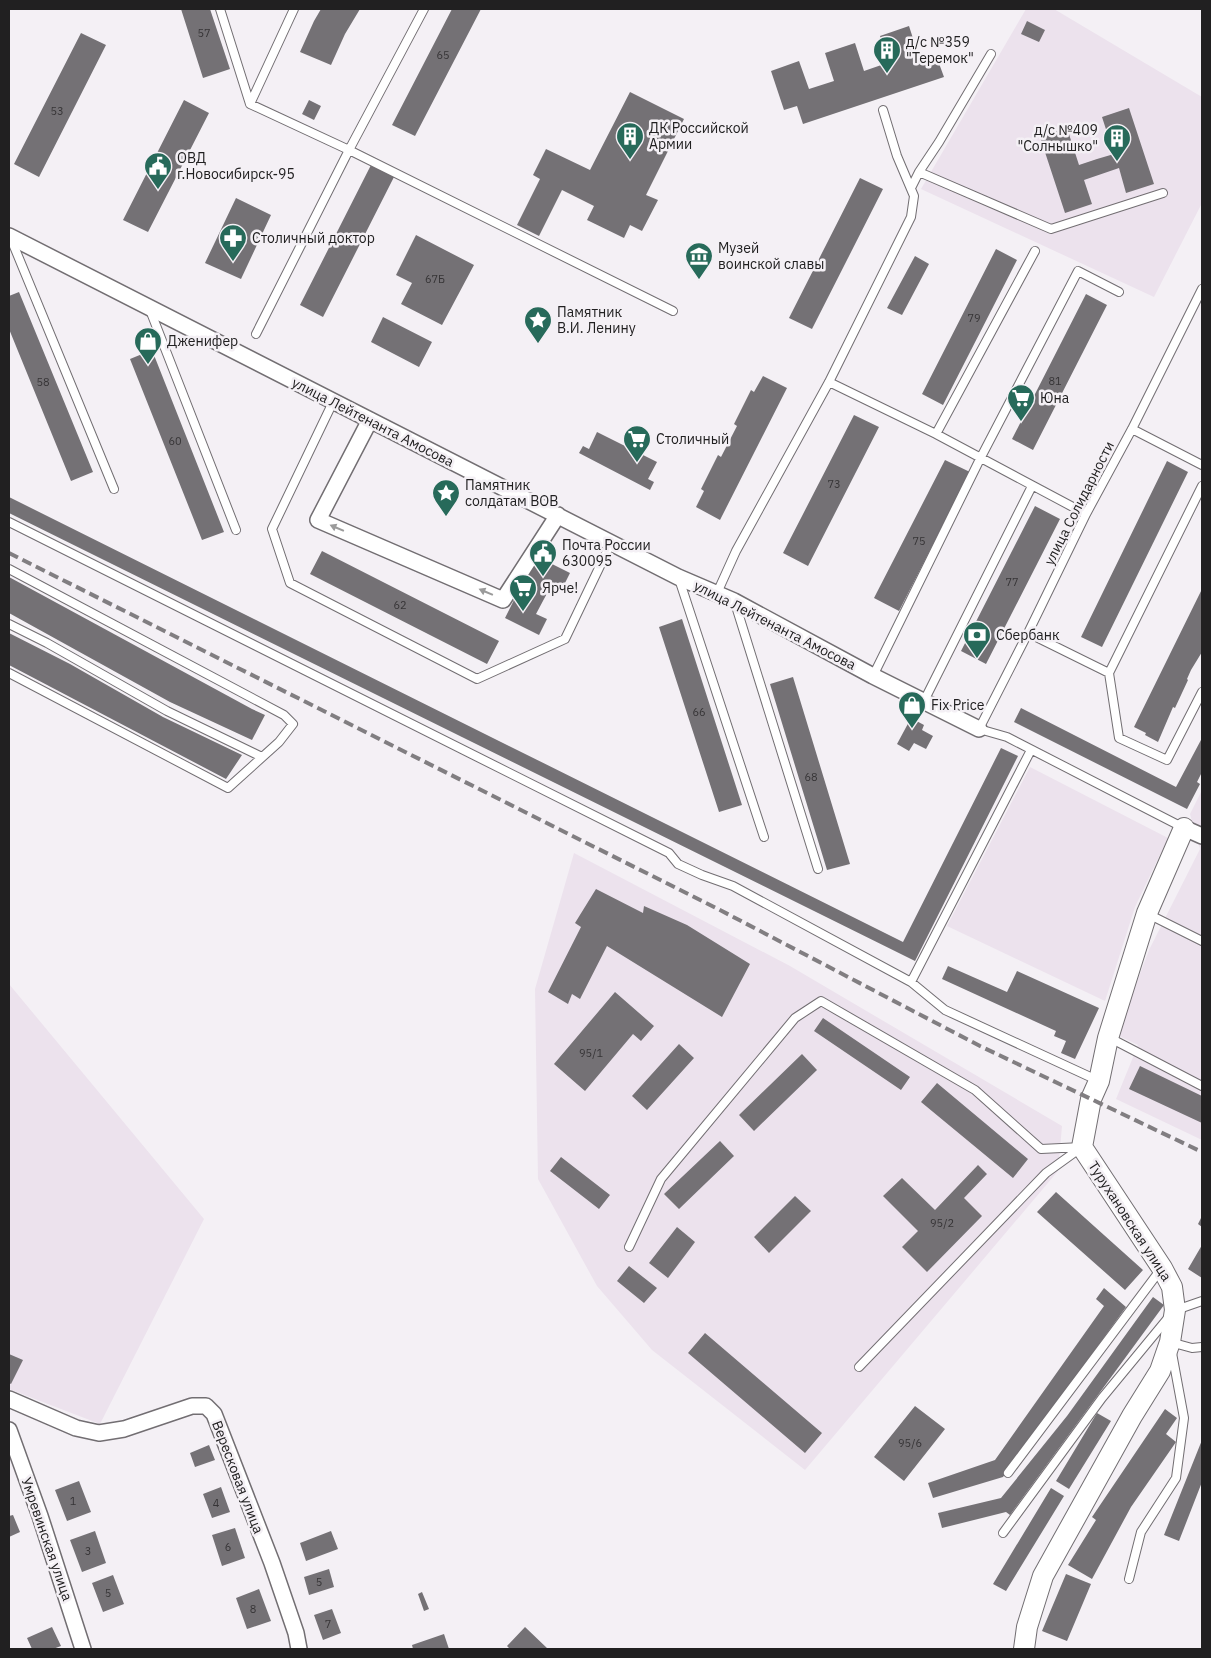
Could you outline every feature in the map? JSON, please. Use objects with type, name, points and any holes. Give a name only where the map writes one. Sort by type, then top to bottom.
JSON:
[{"type":"street","name":"улица Лейтенанта Амосова","points":[[10,237],[678,577],[734,601],[873,676],[979,729]]},
{"type":"street","points":[[370,420],[318,520],[503,600],[558,515]]},
{"type":"street","points":[[1184,828],[1202,836]]},
{"type":"street","name":"Турухановская улица","points":[[1024,1649],[1027,1627],[1043,1576],[1132,1416],[1160,1371],[1170,1342],[1175,1310],[1172,1287],[1162,1268],[1082,1147],[1091,1099],[1099,1080],[1108,1038],[1147,913],[1184,828]]},
{"type":"street","name":"Вересковая улица","points":[[9,1399],[76,1428],[99,1433],[124,1429],[192,1406],[206,1406],[214,1414],[272,1563],[296,1633],[299,1649]]},
{"type":"street","name":"Умревинская улица","points":[[9,1430],[40,1516],[83,1649]]},
{"type":"lane","points":[[220,9],[250,104],[349,150],[673,311]]},
{"type":"lane","points":[[250,104],[294,9]]},
{"type":"lane","points":[[256,334],[349,150],[424,9]]},
{"type":"lane","points":[[911,188],[991,54]]},
{"type":"lane","points":[[717,593],[736,551],[829,382],[911,217],[914,196],[897,156],[883,110]]},
{"type":"lane","points":[[919,172],[1051,228],[1163,193]]},
{"type":"lane","points":[[10,237],[114,489]]},
{"type":"lane","points":[[936,434],[1035,251]]},
{"type":"lane","points":[[873,676],[980,458],[1078,272],[1119,292]]},
{"type":"lane","name":"улица Солидарности","points":[[979,729],[1086,514],[1132,429],[1202,289]]},
{"type":"lane","points":[[149,308],[236,530]]},
{"type":"lane","points":[[829,382],[936,434],[1086,514]]},
{"type":"lane","points":[[334,402],[272,529],[290,583],[477,680],[565,639],[611,543]]},
{"type":"lane","points":[[1132,429],[1202,465]]},
{"type":"lane","points":[[924,701],[1032,486]]},
{"type":"lane","points":[[1202,486],[1109,673],[1119,738],[1168,760],[1202,692]]},
{"type":"lane","points":[[9,522],[669,854],[678,864],[732,886],[911,982],[945,1010],[1099,1080]]},
{"type":"lane","points":[[9,569],[284,714],[293,724],[279,742],[228,788],[9,673]]},
{"type":"lane","points":[[678,577],[764,837]]},
{"type":"lane","points":[[734,601],[818,869]]},
{"type":"lane","points":[[9,624],[47,643],[167,711],[262,757]]},
{"type":"lane","points":[[1028,633],[1109,673]]},
{"type":"lane","points":[[979,729],[1007,737],[1184,828]]},
{"type":"lane","points":[[911,982],[1031,750]]},
{"type":"lane","points":[[1147,913],[1202,941]]},
{"type":"lane","points":[[628,1247],[661,1179],[795,1018],[821,1001],[976,1090],[1041,1149],[1082,1147]]},
{"type":"lane","points":[[1108,1038],[1202,1086]]},
{"type":"lane","points":[[859,1367],[1046,1173],[1082,1147]]},
{"type":"lane","points":[[1008,1473],[1162,1268]]},
{"type":"lane","points":[[1003,1533],[1102,1398],[1175,1310],[1202,1300]]},
{"type":"lane","points":[[1128,1579],[1141,1532],[1176,1478],[1184,1418],[1170,1342],[1192,1348],[1202,1347]]},
{"type":"shaded area","points":[[1026,9],[1054,9],[1202,97],[1202,203],[1154,297],[921,189]]},
{"type":"shaded area","points":[[1030,767],[1168,838],[1135,907],[1105,1001],[947,926]]},
{"type":"shaded area","points":[[1202,790],[1202,1140],[1116,1099],[1138,1045],[1117,1035],[1149,950],[1200,849],[1190,814]]},
{"type":"shaded area","points":[[574,853],[790,966],[1062,1126],[1058,1171],[805,1470],[652,1350],[597,1286],[538,1179],[535,989]]},
{"type":"shaded area","points":[[9,984],[204,1219],[100,1424],[9,1389]]},
{"type":"building","points":[[181,9],[210,9],[230,69],[203,78]]},
{"type":"building","points":[[321,9],[360,9],[345,34],[331,65],[300,52]]},
{"type":"building","points":[[452,9],[481,9],[415,136],[392,125]]},
{"type":"building","points":[[1027,21],[1045,30],[1039,42],[1021,34]]},
{"type":"building","name":"д/с №359 \"Теремок\"","points":[[909,26],[921,63],[937,58],[944,77],[803,124],[797,106],[784,110],[771,71],[799,61],[809,89],[834,81],[825,53],[855,43],[864,71],[890,62],[880,36]]},
{"type":"building","points":[[81,33],[106,45],[39,177],[14,164]]},
{"type":"building","name":"ДК Российской Армии","points":[[630,92],[684,119],[646,195],[658,200],[642,231],[630,225],[624,238],[587,220],[594,206],[562,190],[539,236],[517,225],[540,179],[533,175],[546,149],[590,170]]},
{"type":"building","points":[[184,100],[209,113],[148,232],[123,220]]},
{"type":"building","points":[[309,100],[321,106],[314,120],[302,114]]},
{"type":"building","name":"д/с №409 \"Солнышко\"","points":[[1129,108],[1154,184],[1126,193],[1119,168],[1084,180],[1092,204],[1065,213],[1040,137],[1067,128],[1079,165],[1114,154],[1102,117]]},
{"type":"building","points":[[371,165],[394,177],[323,317],[300,305]]},
{"type":"building","points":[[860,178],[883,189],[812,329],[789,318]]},
{"type":"building","points":[[236,198],[271,215],[241,279],[205,263]]},
{"type":"building","points":[[416,235],[474,265],[442,325],[401,304],[412,283],[396,275]]},
{"type":"building","points":[[996,249],[1017,260],[943,405],[922,394]]},
{"type":"building","points":[[915,256],[929,264],[902,315],[887,308]]},
{"type":"building","points":[[19,292],[93,472],[71,481],[9,329],[9,296]]},
{"type":"building","points":[[1086,294],[1107,305],[1033,450],[1012,439]]},
{"type":"building","points":[[383,317],[432,342],[419,367],[371,342]]},
{"type":"building","points":[[152,350],[224,532],[202,540],[130,359]]},
{"type":"building","points":[[763,376],[787,388],[720,520],[696,507],[704,491],[701,489],[718,455],[721,457],[737,426],[734,424],[751,390],[754,392]]},
{"type":"building","points":[[854,415],[879,427],[808,566],[783,553]]},
{"type":"building","points":[[597,432],[657,462],[648,479],[654,482],[650,490],[579,453],[583,446],[589,449]]},
{"type":"building","points":[[945,460],[970,472],[899,611],[874,598]]},
{"type":"building","points":[[1167,461],[1188,472],[1102,647],[1081,637]]},
{"type":"building","points":[[9,497],[903,942],[1001,748],[1018,756],[915,961],[9,513]]},
{"type":"building","points":[[1035,506],[1060,519],[986,664],[961,651]]},
{"type":"building","points":[[322,551],[499,641],[487,664],[310,574]]},
{"type":"building","points":[[536,556],[570,573],[562,589],[552,584],[536,614],[547,619],[539,635],[505,618]]},
{"type":"building","points":[[9,577],[265,715],[252,740],[170,702],[9,613]]},
{"type":"building","points":[[1202,589],[1202,652],[1191,670],[1158,742],[1134,727]]},
{"type":"building","points":[[682,619],[742,805],[719,812],[659,627]]},
{"type":"building","points":[[9,633],[70,664],[163,717],[242,755],[226,779],[9,665]]},
{"type":"building","points":[[793,677],[850,864],[827,870],[770,684]]},
{"type":"building","points":[[1021,708],[1176,787],[1202,738],[1202,772],[1197,782],[1200,784],[1187,809],[1014,722]]},
{"type":"building","points":[[911,718],[924,725],[922,730],[933,736],[926,749],[914,743],[909,751],[897,744]]},
{"type":"building","points":[[596,889],[643,913],[644,906],[687,925],[750,964],[722,1017],[607,946],[580,999],[572,994],[568,1004],[548,992],[581,927],[575,923]]},
{"type":"building","points":[[948,966],[1007,992],[1017,971],[1099,1008],[1075,1059],[1061,1053],[1066,1041],[1054,1036],[1056,1031],[942,979]]},
{"type":"building","points":[[615,992],[654,1026],[641,1041],[633,1034],[585,1091],[554,1064]]},
{"type":"building","points":[[823,1018],[910,1077],[901,1090],[814,1031]]},
{"type":"building","points":[[679,1044],[694,1058],[647,1110],[632,1096]]},
{"type":"building","points":[[802,1054],[817,1070],[754,1131],[739,1115]]},
{"type":"building","points":[[1140,1066],[1202,1096],[1202,1123],[1129,1089]]},
{"type":"building","points":[[937,1083],[1028,1159],[1013,1178],[921,1102]]},
{"type":"building","points":[[720,1141],[734,1156],[679,1209],[664,1194]]},
{"type":"building","points":[[561,1157],[610,1195],[599,1209],[550,1171]]},
{"type":"building","points":[[978,1165],[987,1174],[964,1198],[982,1216],[927,1272],[902,1247],[918,1231],[883,1196],[902,1178],[935,1210]]},
{"type":"building","points":[[1056,1192],[1143,1270],[1125,1290],[1037,1212]]},
{"type":"building","points":[[795,1196],[811,1211],[769,1253],[754,1237]]},
{"type":"building","points":[[1202,1216],[1202,1227],[1198,1224]]},
{"type":"building","points":[[677,1227],[695,1242],[668,1278],[649,1263]]},
{"type":"building","points":[[1202,1245],[1202,1278],[1188,1269]]},
{"type":"building","points":[[629,1266],[657,1288],[644,1303],[617,1281]]},
{"type":"building","points":[[1104,1288],[1126,1307],[1003,1477],[933,1498],[928,1483],[995,1460],[1104,1306],[1096,1299]]},
{"type":"building","points":[[1153,1297],[1164,1305],[1010,1515],[1006,1512],[942,1528],[938,1513],[1001,1498],[1067,1416]]},
{"type":"building","points":[[705,1333],[822,1433],[805,1453],[688,1353]]},
{"type":"building","points":[[9,1354],[23,1360],[11,1384],[9,1383]]},
{"type":"building","points":[[915,1406],[945,1429],[904,1481],[874,1457]]},
{"type":"building","points":[[1165,1409],[1177,1418],[1166,1434],[1176,1442],[1131,1507],[1092,1579],[1068,1565],[1096,1520],[1092,1517]]},
{"type":"building","points":[[1097,1413],[1111,1421],[1069,1489],[1056,1481]]},
{"type":"building","points":[[1202,1440],[1202,1482],[1179,1541],[1164,1535]]},
{"type":"building","points":[[209,1445],[215,1460],[195,1467],[190,1453]]},
{"type":"building","points":[[79,1481],[91,1512],[67,1521],[55,1490]]},
{"type":"building","points":[[221,1487],[230,1512],[212,1518],[203,1494]]},
{"type":"building","points":[[1051,1488],[1064,1496],[1006,1591],[993,1584]]},
{"type":"building","points":[[13,1515],[20,1532],[9,1537],[9,1516]]},
{"type":"building","points":[[235,1528],[245,1558],[222,1566],[212,1535]]},
{"type":"building","points":[[95,1531],[106,1563],[82,1572],[70,1540]]},
{"type":"building","points":[[331,1531],[338,1549],[306,1561],[300,1543]]},
{"type":"building","points":[[329,1569],[334,1587],[309,1595],[304,1577]]},
{"type":"building","points":[[1066,1574],[1091,1584],[1067,1641],[1042,1631]]},
{"type":"building","points":[[113,1575],[124,1604],[103,1612],[92,1583]]},
{"type":"building","points":[[259,1589],[271,1621],[247,1629],[236,1598]]},
{"type":"building","points":[[422,1592],[429,1609],[424,1611],[418,1594]]},
{"type":"building","points":[[332,1609],[341,1633],[323,1640],[314,1615]]},
{"type":"building","points":[[52,1627],[61,1646],[53,1649],[32,1649],[27,1638]]},
{"type":"building","points":[[525,1627],[548,1649],[510,1649],[507,1646]]},
{"type":"building","points":[[444,1634],[449,1649],[413,1649],[412,1645]]},
{"type":"railway","points":[[9,553],[720,910],[980,1046],[1202,1152]]},
{"type":"place","name":"д/с №359 \"Теремок\"","points":[[887,74]]},
{"type":"place","name":"ДК Российской Армии","points":[[630,160]]},
{"type":"place","name":"д/с №409 \"Солнышко\"","points":[[1117,162]]},
{"type":"place","name":"ОВД г.Новосибирск-95","points":[[158,190]]},
{"type":"place","name":"Столичный доктор","points":[[233,262]]},
{"type":"place","name":"Музей воинской славы","points":[[699,280]]},
{"type":"place","name":"Памятник В.И. Ленину","points":[[538,344]]},
{"type":"place","name":"Дженифер","points":[[148,365]]},
{"type":"place","name":"Юна","points":[[1021,422]]},
{"type":"place","name":"Столичный","points":[[637,463]]},
{"type":"place","name":"Памятник солдатам ВОВ","points":[[446,517]]},
{"type":"place","name":"Почта России 630095","points":[[543,577]]},
{"type":"place","name":"Ярче!","points":[[523,612]]},
{"type":"place","name":"Сбербанк","points":[[977,659]]},
{"type":"place","name":"Fix Price","points":[[912,729]]}]
